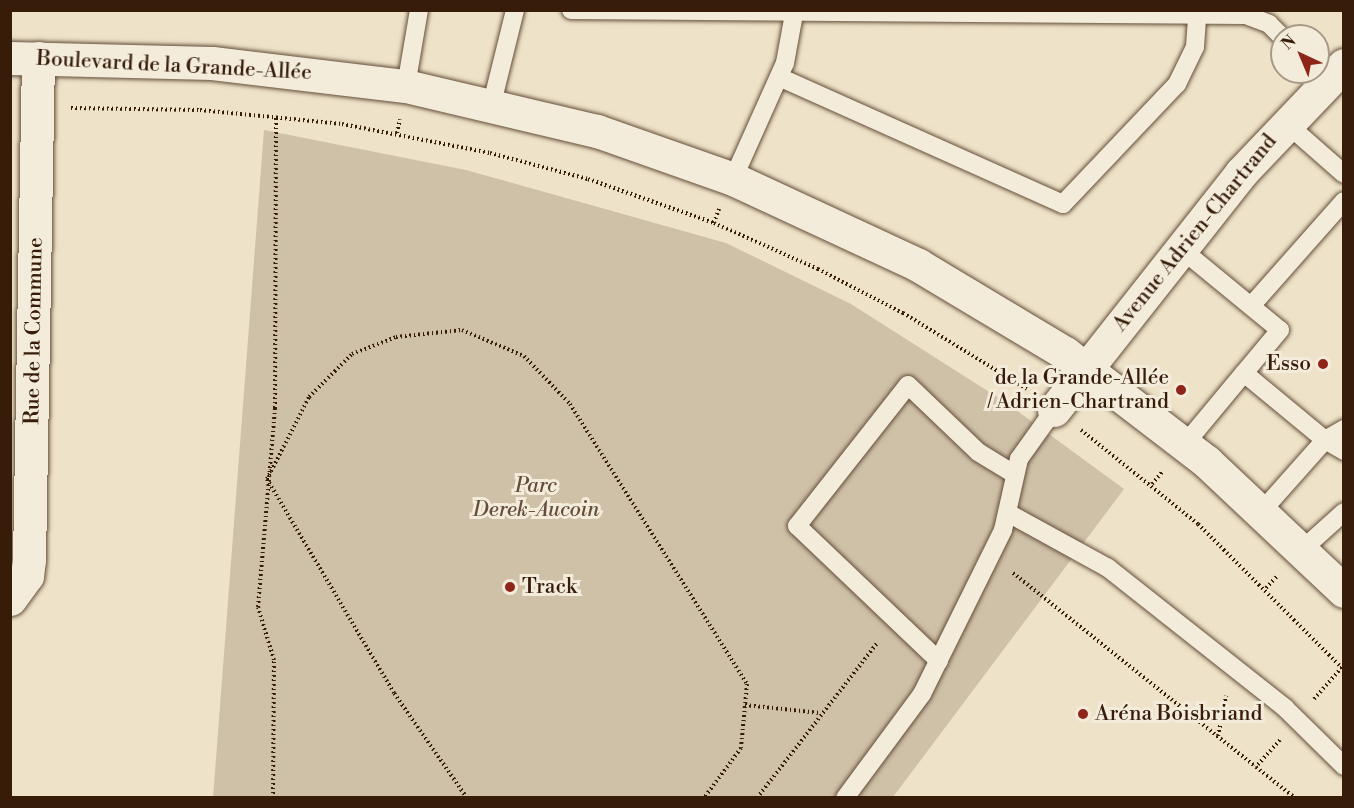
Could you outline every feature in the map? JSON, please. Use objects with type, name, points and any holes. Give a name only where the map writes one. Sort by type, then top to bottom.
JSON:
[{"type":"street","name":"Boulevard de la Grande-Allée","points":[[24,58],[279,68],[406,86],[492,103],[624,140],[733,178],[918,265],[1086,368],[1185,444],[1262,511],[1344,591]]},
{"type":"street","name":"Rue de la Commune","points":[[10,599],[27,576],[29,559],[24,58]]},
{"type":"street","name":"Avenue Adrien-Chartrand","points":[[1066,419],[1086,368],[1180,248],[1320,84]]},
{"type":"lane","points":[[406,86],[419,10]]},
{"type":"lane","points":[[492,103],[515,10]]},
{"type":"lane","points":[[571,10],[794,14],[1197,15],[1258,17],[1270,27]]},
{"type":"lane","points":[[733,178],[779,77],[794,14]]},
{"type":"lane","points":[[779,77],[1063,204],[1177,84],[1195,47],[1197,15]]},
{"type":"lane","points":[[1286,123],[1344,174]]},
{"type":"lane","points":[[1251,306],[1344,201]]},
{"type":"lane","points":[[1180,248],[1280,330],[1185,444]]},
{"type":"lane","points":[[1244,373],[1325,441],[1344,452]]},
{"type":"lane","points":[[939,661],[894,621],[796,526],[908,385],[978,452],[1014,474]]},
{"type":"lane","points":[[845,798],[912,709],[939,661],[1008,513],[1014,474],[1066,419]]},
{"type":"lane","points":[[1262,511],[1325,441],[1344,429]]},
{"type":"lane","points":[[1303,549],[1344,512]]},
{"type":"lane","points":[[1008,513],[1087,553],[1233,666],[1308,728],[1344,766]]},
{"type":"path","name":"Boulevard de la Grande-Allée","points":[[81,108],[276,118],[398,133],[490,153],[676,209],[872,296],[1027,390]]},
{"type":"path","points":[[273,798],[274,660],[258,607],[276,377],[276,118]]},
{"type":"path","points":[[267,479],[309,397],[352,354],[396,337],[462,330],[524,356],[570,404],[747,684],[741,748],[704,798]]},
{"type":"path","points":[[1066,419],[1198,524],[1343,668],[1312,702]]},
{"type":"path","points":[[267,479],[394,693],[467,798]]},
{"type":"path","points":[[1034,588],[1295,798]]},
{"type":"path","points":[[757,798],[894,621]]},
{"type":"path","points":[[1218,736],[1233,666]]},
{"type":"path","points":[[745,705],[822,713]]},
{"type":"path","points":[[1256,767],[1281,739]]},
{"type":"green space","name":"Parc Derek-Aucoin","points":[[264,130],[466,170],[726,243],[851,304],[1005,402],[1124,489],[893,797],[213,798]]},
{"type":"place","name":"Esso","points":[[1323,364]]},
{"type":"place","name":"de la Grande-Allée / Adrien-Chartrand","points":[[1181,390]]},
{"type":"place","name":"Track","points":[[510,587]]},
{"type":"place","name":"Aréna Boisbriand","points":[[1083,714]]}]
